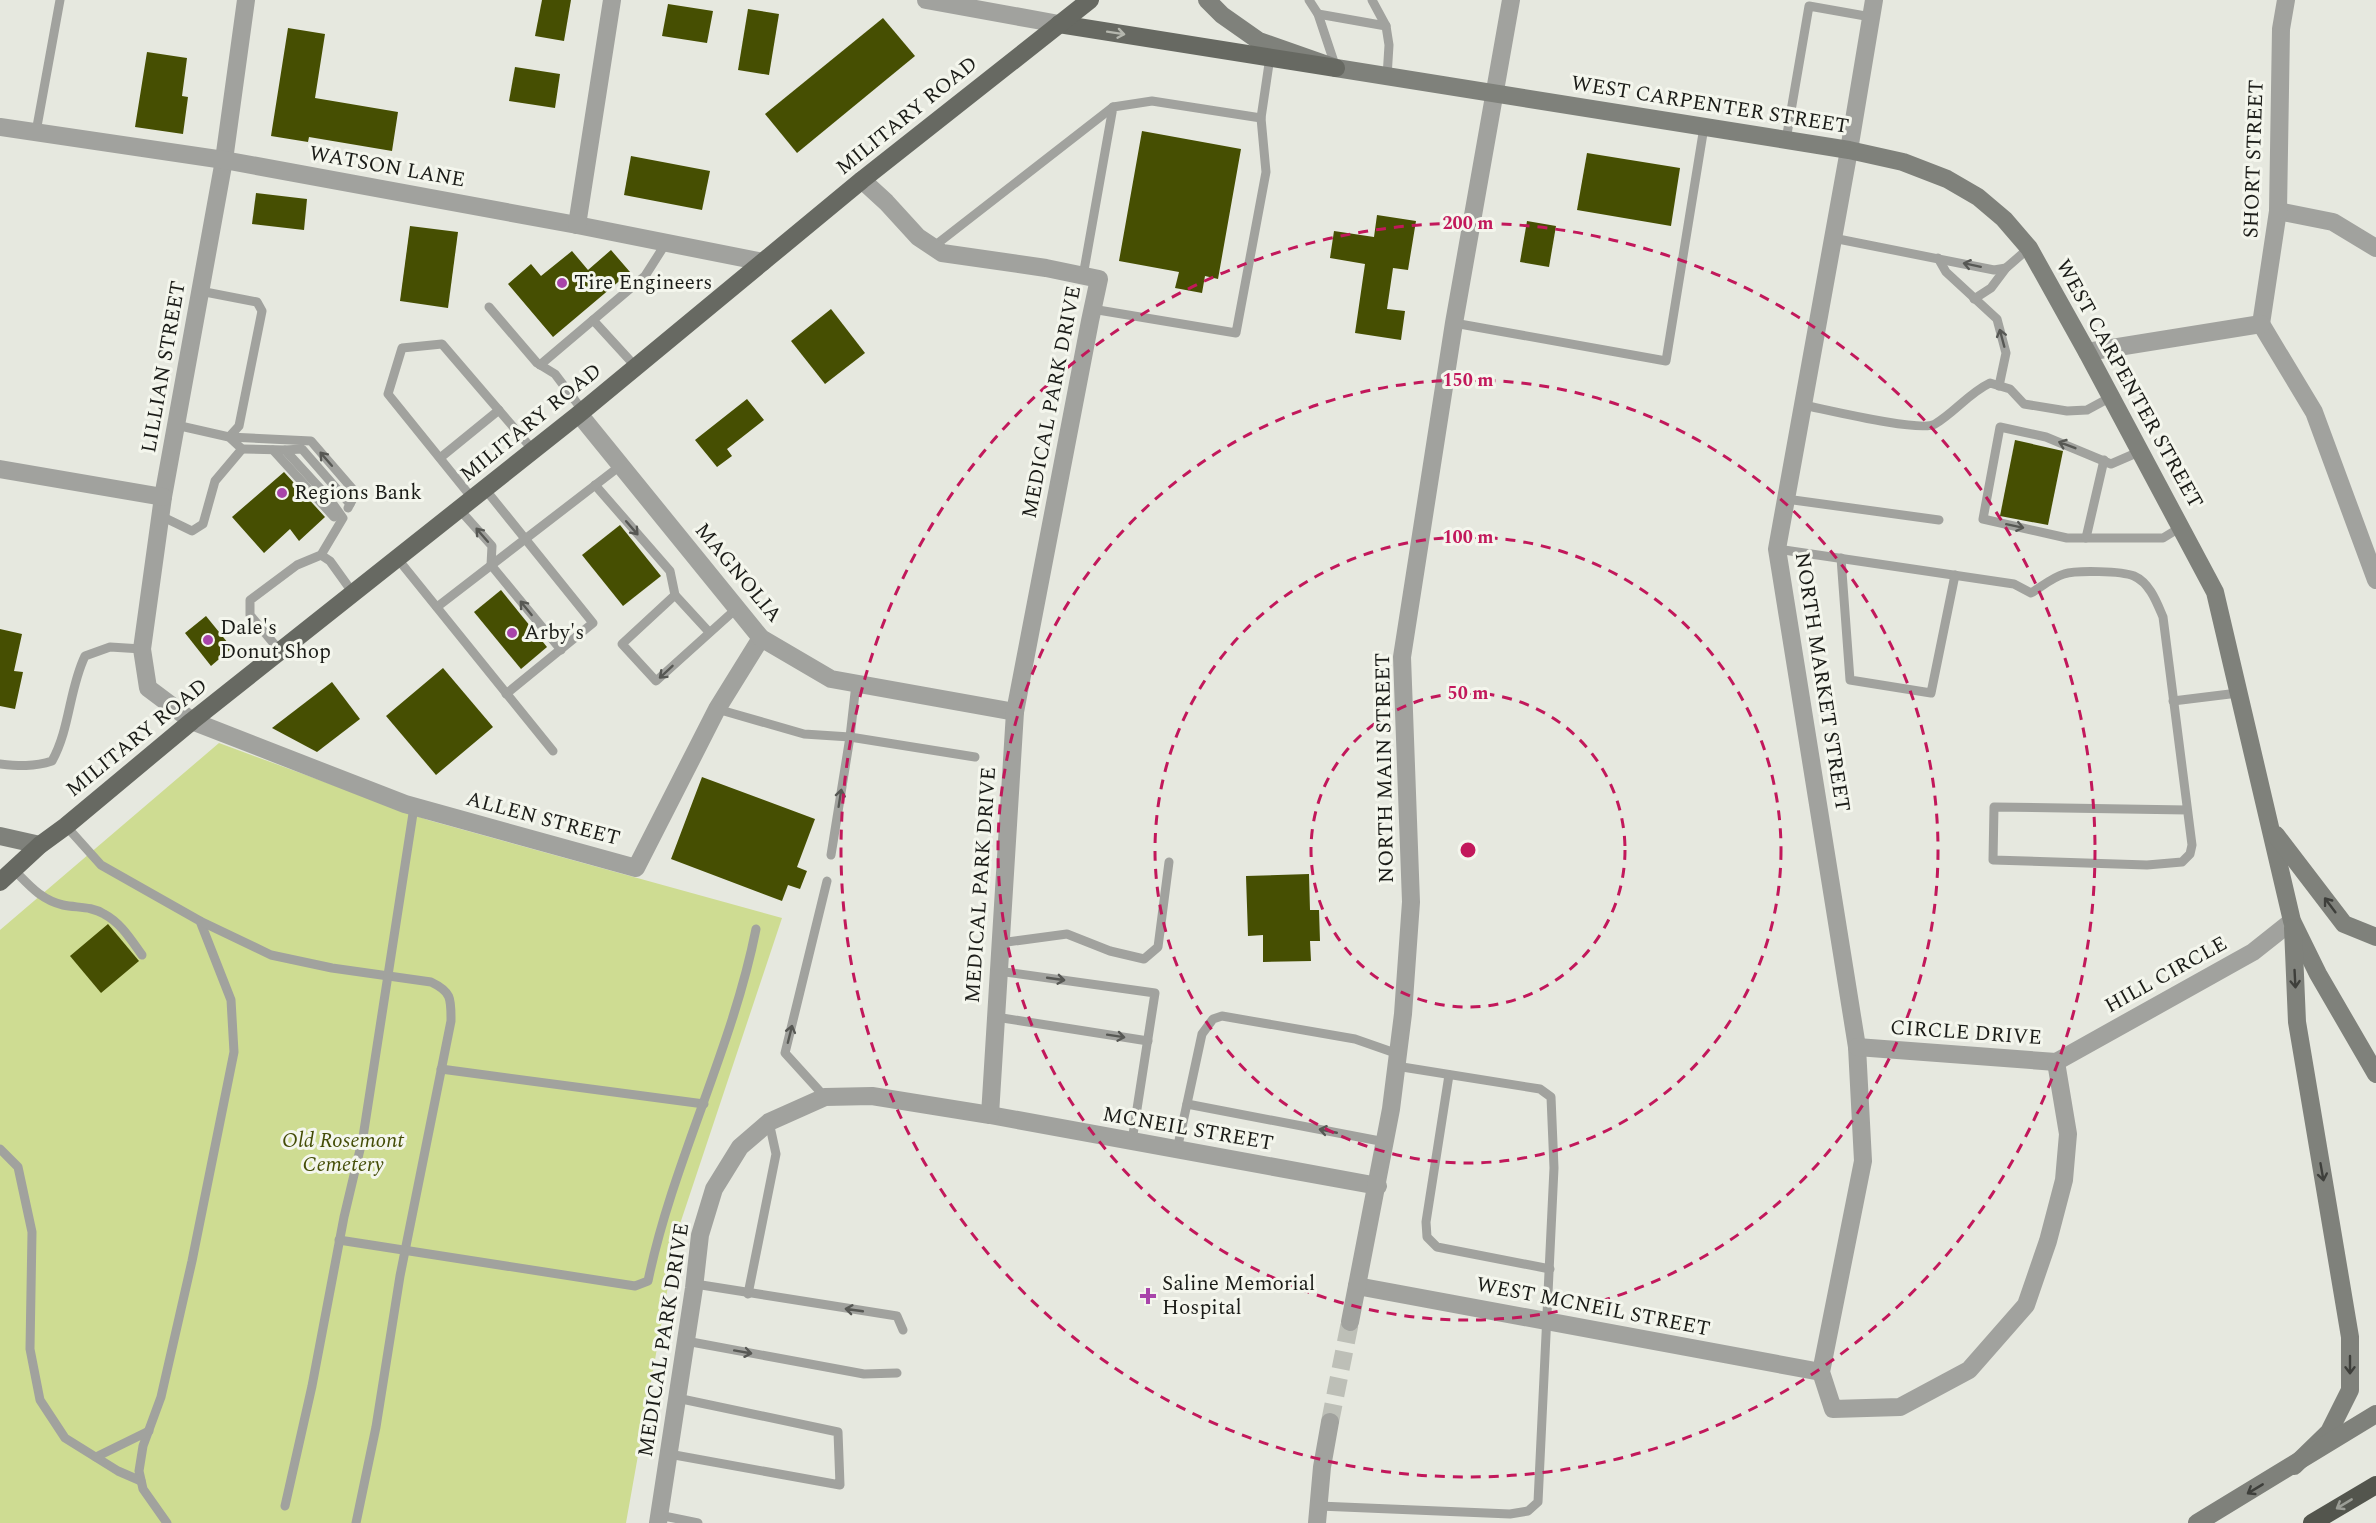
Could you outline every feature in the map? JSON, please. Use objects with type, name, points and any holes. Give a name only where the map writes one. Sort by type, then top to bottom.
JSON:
[{"type":"highway","points":[[2312,1523],[2376,1485]]},
{"type":"main road","name":"MILITARY ROAD","points":[[7,876],[40,845],[192,721],[581,413],[862,180],[1090,0]]},
{"type":"main road","name":"WEST CARPENTER STREET","points":[[1207,0],[1222,15],[1259,40],[1336,68],[1849,150],[1904,162],[1947,179],[1986,204],[2004,219],[2029,248],[2216,592],[2292,921],[2318,974],[2371,1051],[2376,1074]]},
{"type":"main road","points":[[1059,24],[1336,68]]},
{"type":"main road","points":[[2271,829],[2344,924],[2376,938]]},
{"type":"main road","points":[[0,836],[40,845]]},
{"type":"main road","points":[[2292,921],[2297,1022],[2350,1337],[2350,1390],[2328,1432],[2294,1466]]},
{"type":"main road","points":[[2197,1523],[2376,1414]]},
{"type":"street","name":"LILLIAN STREET","points":[[192,721],[148,688],[142,649],[163,497],[224,160],[246,0]]},
{"type":"street","points":[[577,225],[612,0]]},
{"type":"street","points":[[926,0],[1059,24]]},
{"type":"street","name":"NORTH MAIN STREET","points":[[1350,1322],[1378,1186],[1397,1060],[1411,902],[1402,657],[1454,323],[1511,0]]},
{"type":"street","name":"SHORT STREET","points":[[2261,324],[2278,211],[2281,29],[2286,0]]},
{"type":"street","name":"NORTH MARKET STREET","points":[[1821,1372],[1863,1161],[1857,1047],[1777,549],[1849,150],[1872,8]]},
{"type":"street","name":"WATSON LANE","points":[[0,127],[224,160],[763,262]]},
{"type":"street","name":"MEDICAL PARK DRIVE","points":[[658,1519],[695,1284],[700,1235],[714,1189],[741,1147],[769,1122],[825,1096],[872,1096],[990,1115],[1015,712],[1092,309],[1100,279],[1046,268],[942,254],[918,237],[862,180]]},
{"type":"street","points":[[2278,211],[2333,222],[2376,248]]},
{"type":"street","points":[[2087,352],[2261,324],[2314,412],[2376,580]]},
{"type":"street","name":"MAGNOLIA","points":[[581,413],[620,466],[761,638],[831,680],[1015,712]]},
{"type":"street","points":[[0,469],[163,497]]},
{"type":"street","name":"ALLEN STREET","points":[[192,721],[414,807],[636,868],[717,709],[761,638]]},
{"type":"street","name":"HILL CIRCLE","points":[[2056,1062],[2253,952],[2292,921]]},
{"type":"street","name":"CIRCLE DRIVE","points":[[1821,1372],[1833,1409],[1900,1407],[1969,1370],[2026,1305],[2048,1241],[2064,1180],[2068,1134],[2056,1062],[1857,1047]]},
{"type":"street","name":"MCNEIL STREET","points":[[990,1115],[1378,1186]]},
{"type":"street","name":"WEST MCNEIL STREET","points":[[1357,1286],[1821,1372]]},
{"type":"street","points":[[1318,1515],[1322,1467],[1330,1422]]},
{"type":"lane","points":[[36,132],[60,0]]},
{"type":"lane","points":[[1309,0],[1318,14],[1336,68]]},
{"type":"lane","points":[[1372,0],[1386,27],[1389,45],[1387,76]]},
{"type":"lane","points":[[1786,140],[1809,6],[1872,8]]},
{"type":"lane","points":[[1318,14],[1386,27]]},
{"type":"lane","points":[[1092,309],[1236,333],[1266,172],[1261,118],[1270,57]]},
{"type":"lane","points":[[933,247],[1113,107],[1152,101],[1261,118]]},
{"type":"lane","points":[[1083,276],[1113,107]]},
{"type":"lane","points":[[1454,323],[1666,361],[1704,127]]},
{"type":"lane","points":[[1833,238],[1994,270],[2006,268]]},
{"type":"lane","points":[[540,365],[645,276],[666,243]]},
{"type":"lane","points":[[1974,299],[1991,288],[2006,268],[2029,248]]},
{"type":"lane","points":[[1938,258],[1946,272],[1997,320],[2006,353],[1999,386]]},
{"type":"lane","points":[[200,291],[256,302],[262,311],[239,426],[229,437]]},
{"type":"lane","points":[[489,307],[540,365],[555,374],[581,413]]},
{"type":"lane","points":[[593,320],[636,367]]},
{"type":"lane","points":[[507,694],[593,623],[525,540],[472,499],[388,394],[402,348],[442,344],[533,450]]},
{"type":"lane","points":[[1803,405],[1913,426],[1933,426],[1978,388],[1990,383],[2010,389],[2024,404],[2067,411],[2087,410],[2112,397]]},
{"type":"lane","points":[[440,458],[499,410]]},
{"type":"lane","points":[[176,425],[229,437],[310,441],[356,493],[321,555],[297,565],[250,600],[250,615],[280,651]]},
{"type":"lane","points":[[2140,451],[2111,464],[2046,437],[2000,428],[1983,519],[2067,538],[2163,538],[2181,527]]},
{"type":"lane","points":[[229,437],[242,448],[273,450],[302,448],[350,504]]},
{"type":"lane","points":[[160,516],[192,531],[203,524],[215,481],[242,448]]},
{"type":"lane","points":[[273,450],[341,521]]},
{"type":"lane","points":[[285,450],[328,497],[341,521]]},
{"type":"lane","points":[[2086,538],[2104,460]]},
{"type":"lane","points":[[437,607],[620,466]]},
{"type":"lane","points":[[595,485],[670,571],[675,596],[709,632]]},
{"type":"lane","points":[[472,499],[492,546],[492,565],[561,650]]},
{"type":"lane","points":[[1786,499],[1939,520]]},
{"type":"lane","points":[[1777,549],[2014,584],[2031,593],[2063,574],[2095,571],[2133,576],[2145,585],[2155,598],[2163,617],[2192,845],[2190,854],[2182,862],[2147,865],[1993,860],[1994,807],[2187,810]]},
{"type":"lane","points":[[321,555],[330,561],[353,593]]},
{"type":"lane","points":[[397,558],[553,751]]},
{"type":"lane","points":[[1841,558],[1850,680],[1931,693],[1955,575]]},
{"type":"lane","points":[[675,596],[622,644],[656,681],[736,609]]},
{"type":"lane","points":[[0,764],[22,767],[52,761],[60,747],[71,694],[86,656],[110,647],[142,649]]},
{"type":"lane","points":[[831,855],[856,684]]},
{"type":"lane","points":[[2173,701],[2238,693]]},
{"type":"lane","points":[[717,709],[804,734],[850,737],[975,757]]},
{"type":"lane","points":[[285,1506],[312,1386],[339,1240],[363,1137],[414,807]]},
{"type":"lane","points":[[66,826],[101,865],[200,921],[271,955],[332,968],[431,982],[445,989],[451,1001],[451,1021],[405,1250],[376,1427],[356,1523]]},
{"type":"lane","points":[[1000,944],[1067,934],[1110,951],[1144,959],[1158,947],[1169,862]]},
{"type":"lane","points":[[7,876],[40,897],[63,905],[87,907],[104,913],[118,923],[142,955]]},
{"type":"lane","points":[[825,1096],[785,1053],[827,880]]},
{"type":"lane","points":[[166,1523],[143,1489],[140,1471],[142,1454],[161,1397],[234,1052],[231,1000],[200,921]]},
{"type":"lane","points":[[339,1240],[635,1286],[648,1281],[661,1226],[704,1104],[749,961],[756,929]]},
{"type":"lane","points":[[998,971],[1155,993],[1132,1141]]},
{"type":"lane","points":[[1177,1150],[1202,1034],[1213,1019],[1222,1016],[1355,1039],[1397,1060],[1449,1075],[1540,1089],[1551,1097],[1554,1168],[1538,1502],[1528,1511],[1491,1518],[1318,1515]]},
{"type":"lane","points":[[996,1017],[1148,1041]]},
{"type":"lane","points":[[441,1068],[704,1104]]},
{"type":"lane","points":[[1449,1075],[1426,1222],[1427,1237],[1437,1247],[1550,1269]]},
{"type":"lane","points":[[1187,1104],[1385,1142]]},
{"type":"lane","points":[[748,1294],[776,1154],[769,1122]]},
{"type":"lane","points":[[0,1149],[18,1167],[32,1232],[30,1349],[40,1400],[65,1438],[118,1471],[141,1481]]},
{"type":"lane","points":[[695,1284],[897,1316],[903,1330]]},
{"type":"lane","points":[[686,1341],[864,1374],[897,1373]]},
{"type":"lane","points":[[669,1454],[840,1485],[838,1432],[677,1398]]},
{"type":"lane","points":[[96,1457],[149,1431]]},
{"type":"lane","points":[[658,1519],[698,1523]]},
{"type":"green space","name":"Old Rosemont Cemetery","points":[[219,743],[428,820],[782,918],[678,1230],[626,1523],[0,1523],[0,930]]},
{"type":"building","points":[[542,0],[571,0],[564,41],[535,36]]},
{"type":"building","points":[[668,4],[713,11],[707,43],[662,36]]},
{"type":"building","points":[[748,9],[779,14],[769,75],[738,70]]},
{"type":"building","points":[[883,18],[915,56],[797,153],[765,114]]},
{"type":"building","points":[[288,28],[325,34],[315,98],[398,112],[392,151],[309,137],[308,142],[271,136]]},
{"type":"building","points":[[147,52],[187,58],[182,96],[188,97],[183,134],[135,127]]},
{"type":"building","points":[[515,67],[560,74],[555,108],[509,101]]},
{"type":"building","points":[[1142,131],[1241,149],[1218,279],[1205,276],[1202,293],[1175,288],[1179,272],[1119,261]]},
{"type":"building","points":[[1587,153],[1680,168],[1671,226],[1577,210]]},
{"type":"building","points":[[631,156],[710,171],[702,210],[624,195]]},
{"type":"building","points":[[256,193],[307,199],[304,230],[252,224]]},
{"type":"building","points":[[1377,215],[1416,221],[1408,270],[1393,268],[1387,309],[1405,311],[1401,340],[1355,333],[1365,264],[1330,258],[1334,231],[1374,237]]},
{"type":"building","points":[[1527,221],[1556,226],[1549,267],[1520,262]]},
{"type":"building","points":[[410,226],[458,232],[448,308],[400,301]]},
{"type":"building","points":[[611,250],[630,272],[553,337],[508,284],[531,264],[541,276],[572,251],[588,270]]},
{"type":"building","points":[[831,309],[865,353],[825,384],[791,341]]},
{"type":"building","points":[[747,399],[764,420],[727,449],[732,456],[717,467],[695,440]]},
{"type":"building","points":[[2015,440],[2063,451],[2048,525],[2000,516]]},
{"type":"building","name":"Regions Bank","points":[[284,472],[325,517],[299,541],[290,529],[264,553],[232,517]]},
{"type":"building","points":[[620,525],[661,576],[623,606],[582,555]]},
{"type":"building","points":[[501,590],[547,647],[521,669],[474,612]]},
{"type":"building","name":"Dale's Donut Shop","points":[[206,616],[232,648],[211,666],[185,633]]},
{"type":"building","points":[[0,629],[22,634],[14,671],[23,672],[15,709],[0,706]]},
{"type":"building","points":[[443,668],[493,727],[436,775],[386,716]]},
{"type":"building","points":[[332,682],[360,719],[317,752],[272,728]]},
{"type":"building","points":[[702,777],[815,819],[797,867],[807,871],[800,889],[788,885],[782,901],[671,859]]},
{"type":"building","points":[[1309,874],[1310,910],[1319,910],[1320,941],[1310,941],[1311,961],[1263,962],[1263,935],[1248,936],[1246,876]]},
{"type":"building","points":[[108,924],[139,961],[101,993],[70,956]]},
{"type":"tunnel","points":[[1330,1422],[1350,1322]]},
{"type":"place","name":"Tire Engineers","points":[[562,283]]},
{"type":"place","name":"Regions Bank","points":[[282,493]]},
{"type":"place","name":"Arby's","points":[[512,633]]},
{"type":"place","name":"Dale's Donut Shop","points":[[208,640]]},
{"type":"place","name":"Saline Memorial Hospital","points":[[1148,1296]]}]
